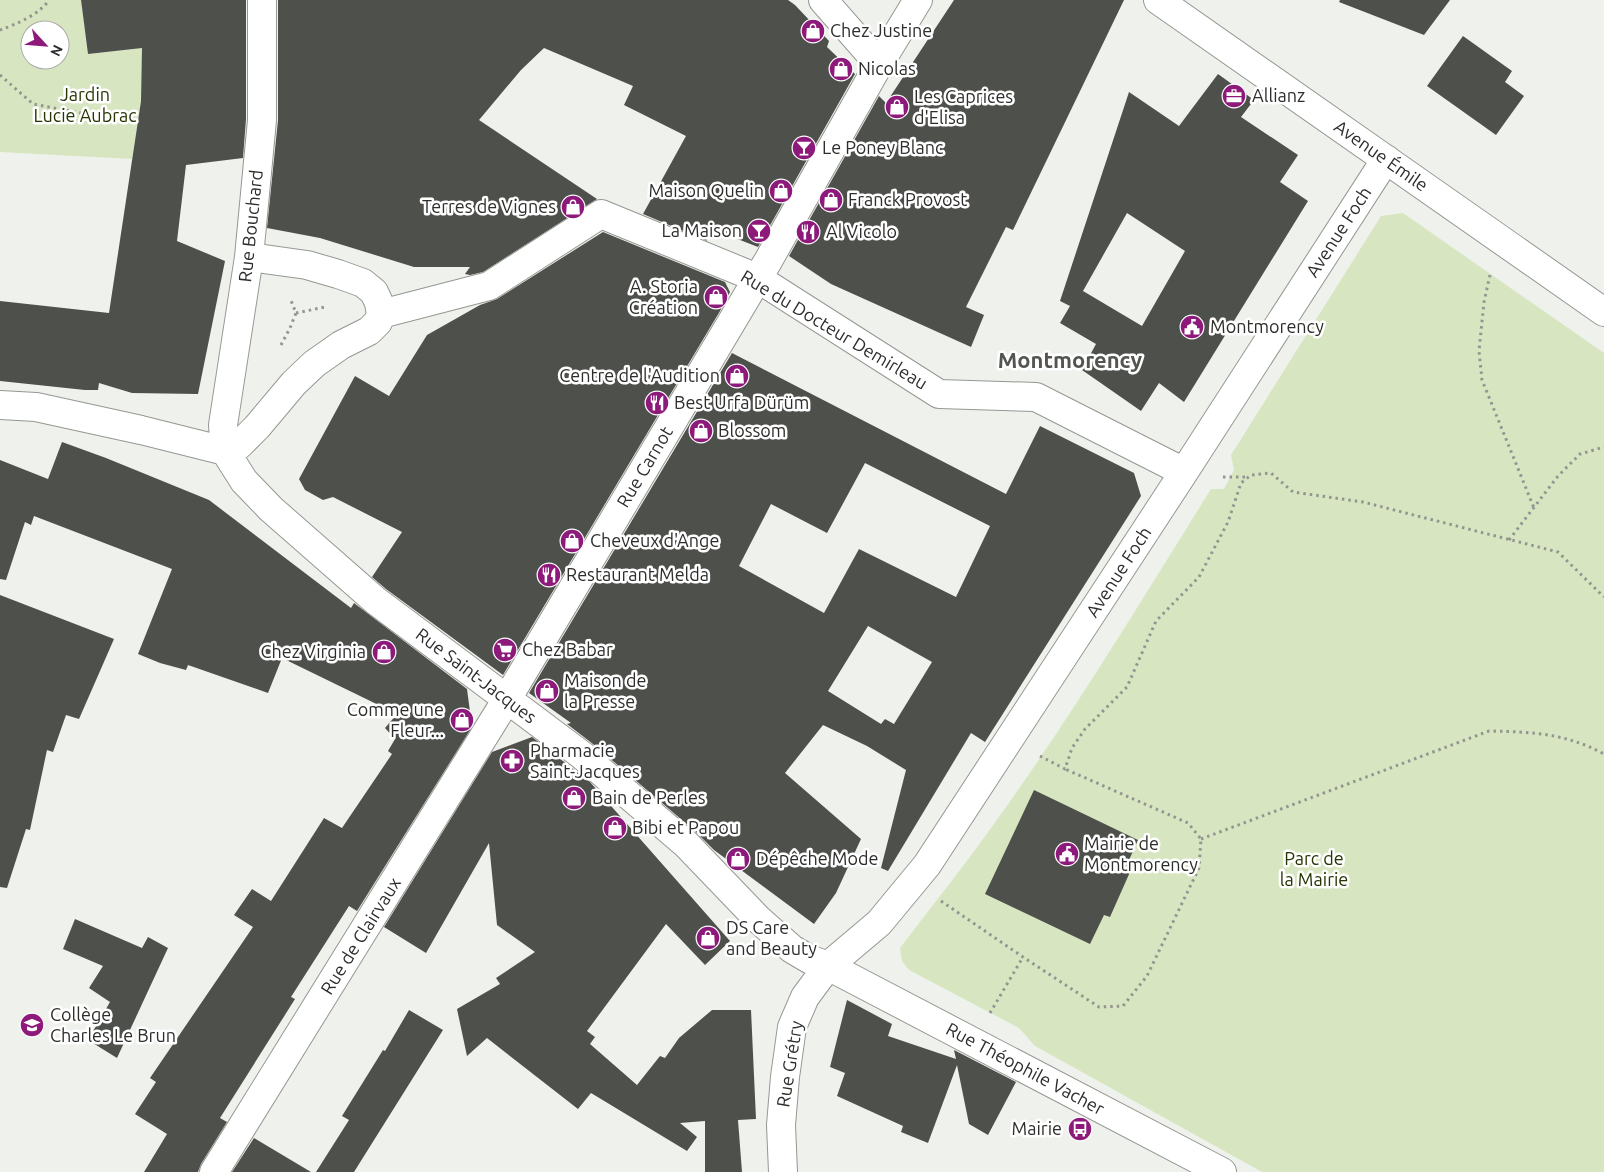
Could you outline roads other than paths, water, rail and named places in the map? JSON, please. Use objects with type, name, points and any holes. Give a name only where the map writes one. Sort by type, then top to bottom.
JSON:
[{"type":"street","name":"Rue Bouchard","points":[[225,451],[223,425],[249,257],[262,120],[262,0]]},
{"type":"street","points":[[823,0],[879,64]]},
{"type":"street","name":"Rue Carnot","points":[[507,699],[757,278],[879,64],[918,0]]},
{"type":"street","name":"Avenue Émile","points":[[1158,0],[1604,312]]},
{"type":"street","name":"Avenue Foch","points":[[828,966],[879,923],[927,865],[1386,159]]},
{"type":"street","name":"Rue du Docteur Demirleau","points":[[381,314],[489,286],[601,214],[757,278],[939,394],[1036,397],[1184,472]]},
{"type":"street","points":[[0,405],[36,407],[225,451],[239,445],[257,427],[294,383],[314,364],[340,345],[369,331],[378,322],[381,314],[374,292],[363,283],[307,265],[249,257]]},
{"type":"street","name":"Rue Saint-Jacques","points":[[225,451],[244,480],[272,509],[376,600],[583,756],[686,844],[758,919],[792,950],[828,966]]},
{"type":"street","name":"Rue de Clairvaux","points":[[214,1172],[507,699]]},
{"type":"street","name":"Rue Théophile Vacher","points":[[828,966],[1222,1172]]},
{"type":"street","name":"Rue Grétry","points":[[783,1172],[781,1125],[792,1027],[805,997],[828,966]]},
{"type":"place","name":"Chez Justine","points":[[813,31]]},
{"type":"place","name":"Nicolas","points":[[841,69]]},
{"type":"place","name":"Allianz","points":[[1234,96]]},
{"type":"place","name":"Les Caprices d'Elisa","points":[[897,107]]},
{"type":"place","name":"Le Poney Blanc","points":[[804,148]]},
{"type":"place","name":"Maison Quelin","points":[[781,191]]},
{"type":"place","name":"Franck Provost","points":[[831,200]]},
{"type":"place","name":"Terres de Vignes","points":[[573,207]]},
{"type":"place","name":"La Maison","points":[[759,231]]},
{"type":"place","name":"Al Vicolo","points":[[808,232]]},
{"type":"place","name":"A. Storia Création","points":[[716,297]]},
{"type":"place","name":"Montmorency","points":[[1192,327]]},
{"type":"place","name":"Centre de l'Audition","points":[[737,376]]},
{"type":"place","name":"Best Urfa Dürüm","points":[[657,403]]},
{"type":"place","name":"Blossom","points":[[701,431]]},
{"type":"place","name":"Cheveux d'Ange","points":[[572,541]]},
{"type":"place","name":"Restaurant Melda","points":[[549,575]]},
{"type":"place","name":"Chez Babar","points":[[505,650]]},
{"type":"place","name":"Chez Virginia","points":[[384,652]]},
{"type":"place","name":"Maison de la Presse","points":[[547,691]]},
{"type":"place","name":"Comme une Fleur...","points":[[462,720]]},
{"type":"place","name":"Pharmacie Saint-Jacques","points":[[512,761]]},
{"type":"place","name":"Bain de Perles","points":[[574,798]]},
{"type":"place","name":"Bibi et Papou","points":[[615,828]]},
{"type":"place","name":"Mairie de Montmorency","points":[[1067,854]]},
{"type":"place","name":"Dépêche Mode","points":[[738,859]]},
{"type":"place","name":"DS Care and Beauty","points":[[708,938]]},
{"type":"place","name":"Collège Charles Le Brun","points":[[32,1025]]},
{"type":"place","name":"Mairie","points":[[1080,1129]]},
{"type":"district","name":"Montmorency","points":[[1070,360]]},
{"type":"park label","name":"Jardin Lucie Aubrac","points":[[85,105]]},
{"type":"park label","name":"Parc de la Mairie","points":[[1314,870]]}]
